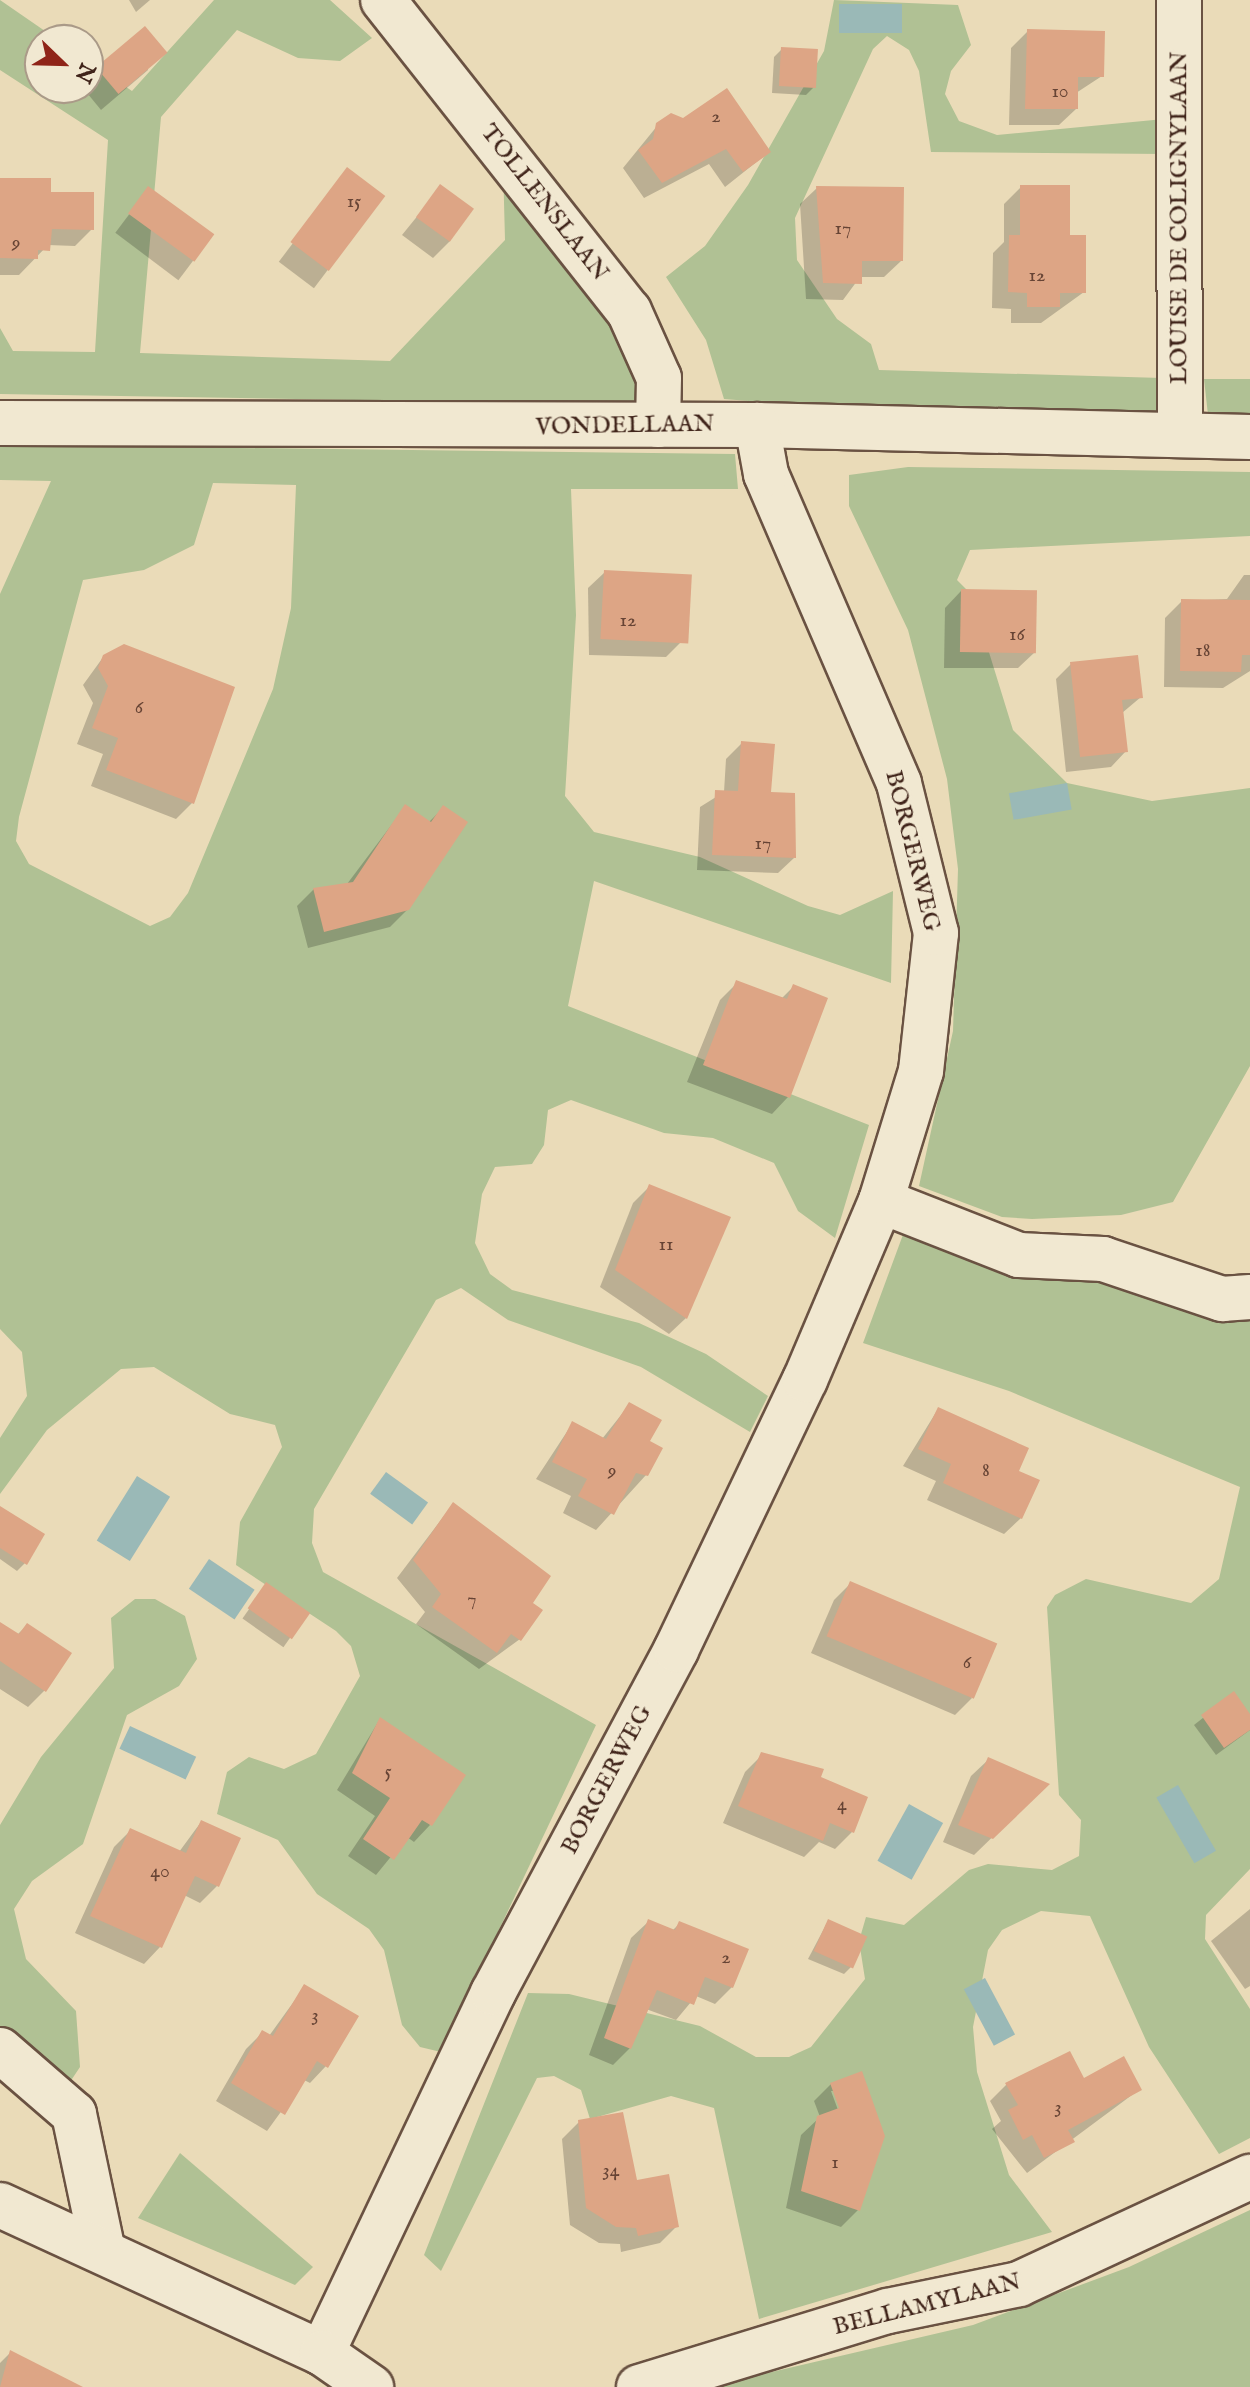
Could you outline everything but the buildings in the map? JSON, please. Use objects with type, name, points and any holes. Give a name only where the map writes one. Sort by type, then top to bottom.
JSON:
[{"type":"street","name":"TOLLENSLAAN","points":[[383,0],[629,311],[659,378],[658,425]]},
{"type":"street","name":"LOUISE DE COLIGNYLAAN","points":[[1179,0],[1180,435]]},
{"type":"street","name":"VONDELLAAN","points":[[0,423],[757,425],[1250,437]]},
{"type":"street","name":"BORGERWEG","points":[[322,2353],[493,1993],[676,1650],[881,1201],[921,1071],[936,933],[899,783],[766,474],[757,425]]},
{"type":"street","points":[[881,1201],[1019,1255],[1103,1259],[1222,1299],[1250,1297]]},
{"type":"street","points":[[0,2050],[74,2114],[102,2247]]},
{"type":"street","name":"BELLAMYLAAN","points":[[639,2387],[888,2311],[1019,2284],[1250,2177]]},
{"type":"street","points":[[0,2205],[102,2247],[322,2353],[371,2387]]},
{"type":"green space","points":[[0,0],[35,24],[24,24],[24,86],[0,70]]},
{"type":"green space","points":[[214,0],[330,0],[372,38],[340,61],[298,58],[237,30],[161,117],[140,353],[390,361],[505,240],[502,127],[656,331],[645,405],[0,394],[0,328],[13,351],[95,352],[108,140],[52,104],[104,104],[104,72],[132,91]]},
{"type":"green space","points":[[834,0],[958,5],[971,45],[951,71],[945,94],[959,121],[997,135],[1164,119],[1164,154],[931,152],[919,71],[909,50],[887,36],[873,49],[795,218],[797,260],[837,319],[871,344],[879,370],[1162,378],[1162,416],[914,415],[724,399],[706,340],[666,277],[705,246],[748,185],[824,51]]},
{"type":"green space","points":[[1204,379],[1250,379],[1250,418],[1208,415]]},
{"type":"green space","points":[[0,445],[735,454],[738,489],[571,489],[576,615],[565,796],[594,832],[700,857],[808,906],[840,915],[893,891],[891,983],[594,881],[568,1006],[869,1125],[835,1238],[798,1211],[774,1163],[713,1138],[664,1133],[571,1100],[548,1110],[544,1145],[532,1164],[495,1167],[482,1194],[475,1243],[490,1274],[512,1290],[639,1323],[706,1354],[768,1396],[750,1432],[641,1367],[508,1320],[461,1288],[436,1300],[314,1509],[312,1543],[323,1572],[596,1725],[441,2052],[420,2047],[402,2025],[384,1950],[369,1929],[317,1894],[278,1840],[217,1814],[227,1772],[249,1757],[284,1769],[316,1754],[360,1676],[351,1646],[336,1631],[236,1565],[240,1522],[282,1447],[275,1425],[230,1414],[154,1367],[121,1369],[47,1430],[0,1494],[0,1438],[27,1396],[22,1352],[0,1329],[0,594],[51,481],[0,480]],"holes":[[[213,483],[296,485],[291,608],[273,689],[188,893],[170,917],[150,926],[29,864],[16,841],[19,817],[83,580],[144,570],[194,545]]]},
{"type":"green space","points":[[908,467],[1250,472],[1250,536],[970,550],[957,580],[971,594],[1013,730],[1067,783],[1152,801],[1250,788],[1250,1066],[1173,1202],[1121,1215],[1032,1219],[1002,1217],[919,1186],[953,1031],[958,869],[947,779],[908,630],[849,506],[849,475]]},
{"type":"green space","points":[[911,1213],[1250,1302],[1250,1869],[1206,1915],[1205,1939],[1250,2009],[1250,2138],[1219,2154],[1149,2047],[1090,1916],[1041,1911],[1002,1930],[988,1950],[973,2027],[977,2072],[1009,2175],[1052,2232],[759,2319],[714,2108],[671,2096],[590,2119],[581,2090],[554,2076],[537,2078],[441,2271],[424,2255],[528,1993],[569,1994],[700,2026],[756,2057],[789,2057],[811,2047],[865,1979],[859,1941],[866,1917],[904,1925],[969,1870],[988,1864],[1052,1870],[1079,1856],[1081,1820],[1059,1795],[1047,1607],[1055,1595],[1086,1579],[1191,1603],[1219,1579],[1240,1487],[1009,1391],[863,1343]]},
{"type":"green space","points":[[135,1599],[155,1599],[185,1616],[197,1659],[179,1686],[127,1715],[83,1844],[32,1881],[14,1909],[26,1959],[76,2011],[80,2067],[64,2091],[0,2028],[0,1825],[41,1757],[114,1668],[111,1618]]},
{"type":"green space","points":[[180,2153],[313,2267],[295,2285],[138,2218]]},
{"type":"green space","points":[[1250,2210],[1250,2387],[707,2387],[973,2325],[1129,2267]]},
{"type":"water","points":[[839,4],[902,4],[902,33],[839,33]]},
{"type":"water","points":[[1067,783],[1072,810],[1014,820],[1009,793]]},
{"type":"water","points":[[386,1472],[428,1503],[412,1524],[370,1494]]},
{"type":"water","points":[[137,1476],[170,1497],[130,1561],[97,1540]]},
{"type":"water","points":[[209,1559],[255,1590],[234,1620],[189,1589]]},
{"type":"water","points":[[130,1726],[196,1757],[186,1780],[119,1749]]},
{"type":"water","points":[[1178,1785],[1216,1851],[1194,1863],[1156,1798]]},
{"type":"water","points":[[909,1804],[943,1823],[912,1880],[877,1861]]},
{"type":"water","points":[[985,1978],[1015,2035],[994,2046],[964,1989]]}]
